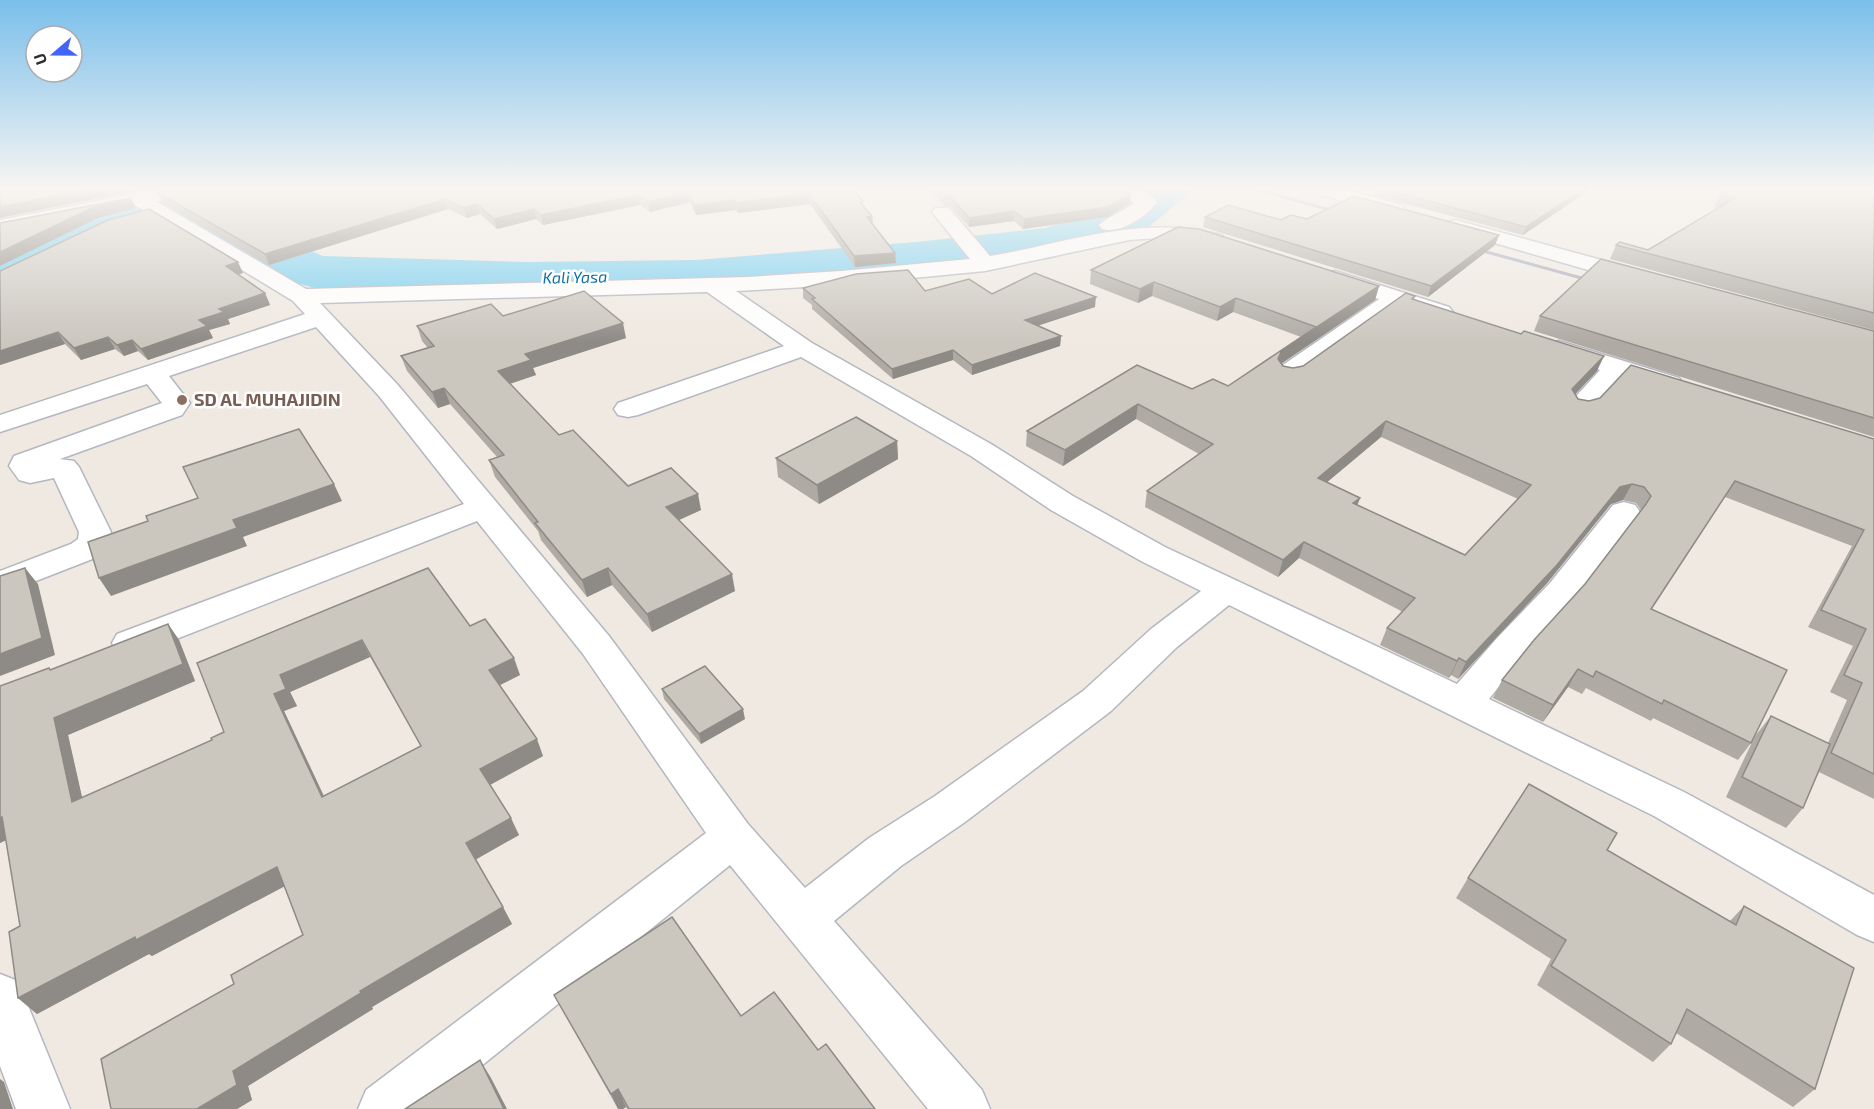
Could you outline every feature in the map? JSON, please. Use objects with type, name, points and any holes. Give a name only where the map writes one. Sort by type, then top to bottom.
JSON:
[{"type":"street","points":[[203,239],[311,306],[388,390],[596,645],[733,837],[963,1109]]},
{"type":"street","points":[[964,239],[978,255]]},
{"type":"street","points":[[0,424],[152,373],[311,306],[839,278],[1079,239]]},
{"type":"street","points":[[1213,239],[1232,245]]},
{"type":"street","points":[[1503,239],[1655,281]]},
{"type":"street","points":[[1319,273],[1463,318]]},
{"type":"street","points":[[712,285],[802,348],[981,450],[1072,509],[1154,554],[1215,598],[1462,705],[1668,804],[1874,920]]},
{"type":"street","points":[[1289,373],[1396,298]]},
{"type":"street","points":[[1541,343],[1696,392]]},
{"type":"street","points":[[628,409],[802,348]]},
{"type":"street","points":[[1581,406],[1618,368]]},
{"type":"street","points":[[0,584],[83,551],[93,543],[95,532],[64,467],[30,474],[24,462],[172,409],[176,403],[152,373]]},
{"type":"street","points":[[99,655],[484,507]]},
{"type":"street","points":[[1462,705],[1510,646],[1562,591],[1624,512]]},
{"type":"street","points":[[802,918],[876,859],[1097,701],[1164,638],[1215,598]]},
{"type":"street","points":[[385,1109],[733,837]]},
{"type":"street","points":[[0,998],[43,1109]]},
{"type":"building","points":[[0,239],[28,239],[0,252]]},
{"type":"building","points":[[68,239],[199,239],[238,262],[226,266],[265,293],[219,309],[224,312],[199,320],[207,326],[141,349],[132,340],[117,345],[108,337],[74,348],[58,332],[0,351],[0,271]]},
{"type":"building","points":[[238,239],[315,239],[265,254]]},
{"type":"building","points":[[841,239],[884,239],[895,253],[854,256]]},
{"type":"building","points":[[1154,239],[1230,239],[1379,286],[1282,350],[1278,359],[1283,366],[1293,368],[1303,366],[1406,293],[1415,296],[1412,299],[1521,334],[1524,331],[1604,356],[1572,389],[1578,399],[1589,401],[1600,398],[1631,365],[1874,439],[1874,774],[1831,753],[1862,683],[1844,675],[1866,629],[1821,610],[1864,530],[1735,481],[1651,609],[1787,670],[1751,743],[1664,700],[1662,704],[1596,671],[1593,677],[1578,669],[1553,705],[1502,680],[1534,640],[1585,584],[1646,504],[1651,496],[1644,487],[1632,484],[1620,487],[1557,565],[1466,662],[1459,658],[1457,661],[1387,628],[1415,598],[1304,542],[1283,560],[1147,491],[1213,444],[1138,404],[1065,450],[1027,431],[1137,365],[1192,389],[1213,379],[1228,386],[1316,327],[1236,298],[1220,307],[1154,282],[1140,289],[1091,270]],"holes":[[[1386,421],[1531,485],[1465,555],[1353,503],[1360,498],[1318,478]]]},
{"type":"building","points":[[1276,239],[1494,239],[1431,286]]},
{"type":"building","points":[[1667,239],[1874,239],[1874,313],[1616,245],[1620,242],[1648,250]]},
{"type":"building","points":[[1601,259],[1874,331],[1874,418],[1540,316]]},
{"type":"building","points":[[908,270],[925,291],[969,279],[992,294],[1035,273],[1096,297],[1025,320],[1061,336],[972,365],[953,350],[892,369],[812,299],[815,298],[803,288],[856,274]]},
{"type":"building","points":[[584,291],[623,323],[525,354],[531,360],[498,371],[559,435],[573,430],[628,486],[671,468],[698,494],[666,507],[732,574],[647,614],[608,568],[582,580],[535,523],[538,522],[489,460],[504,455],[444,388],[432,392],[401,356],[434,346],[417,326],[491,304],[503,316]]},
{"type":"building","points":[[856,417],[897,441],[817,485],[776,458]]},
{"type":"building","points":[[299,429],[334,484],[233,520],[237,528],[99,578],[88,542],[148,521],[146,516],[198,498],[183,467]]},
{"type":"building","points":[[25,568],[42,638],[0,654],[0,576]]},
{"type":"building","points":[[428,568],[470,626],[485,619],[514,658],[489,670],[537,739],[480,769],[511,818],[466,843],[503,907],[360,991],[361,993],[233,1071],[237,1085],[197,1109],[111,1109],[101,1059],[234,984],[231,975],[303,935],[277,867],[18,998],[9,932],[20,926],[2,817],[0,818],[0,686],[49,668],[50,670],[168,624],[183,664],[54,718],[72,802],[212,740],[211,738],[224,732],[197,663]],"holes":[[[362,640],[421,746],[322,797],[274,694],[286,689],[280,675]]]},
{"type":"building","points":[[705,666],[743,709],[699,734],[662,689]]},
{"type":"building","points":[[1771,716],[1830,744],[1803,808],[1742,777]]},
{"type":"building","points":[[1529,784],[1617,833],[1607,850],[1736,925],[1744,906],[1854,968],[1815,1089],[1687,1009],[1671,1044],[1551,966],[1566,940],[1468,878]]},
{"type":"building","points":[[672,917],[741,1016],[774,992],[818,1050],[826,1044],[875,1109],[629,1109],[618,1089],[611,1094],[554,995]]},
{"type":"building","points":[[480,1060],[504,1109],[405,1109]]},
{"type":"waterway","name":"Kali Yasa","points":[[0,274],[70,239]]},
{"type":"waterway","name":"Kali Yasa","points":[[237,239],[315,272],[527,278],[696,276],[916,258],[1050,243],[1064,239]]},
{"type":"railway","points":[[1472,248],[1596,282]]},
{"type":"place","name":"SD AL MUHAJIDIN","points":[[182,400]]}]
